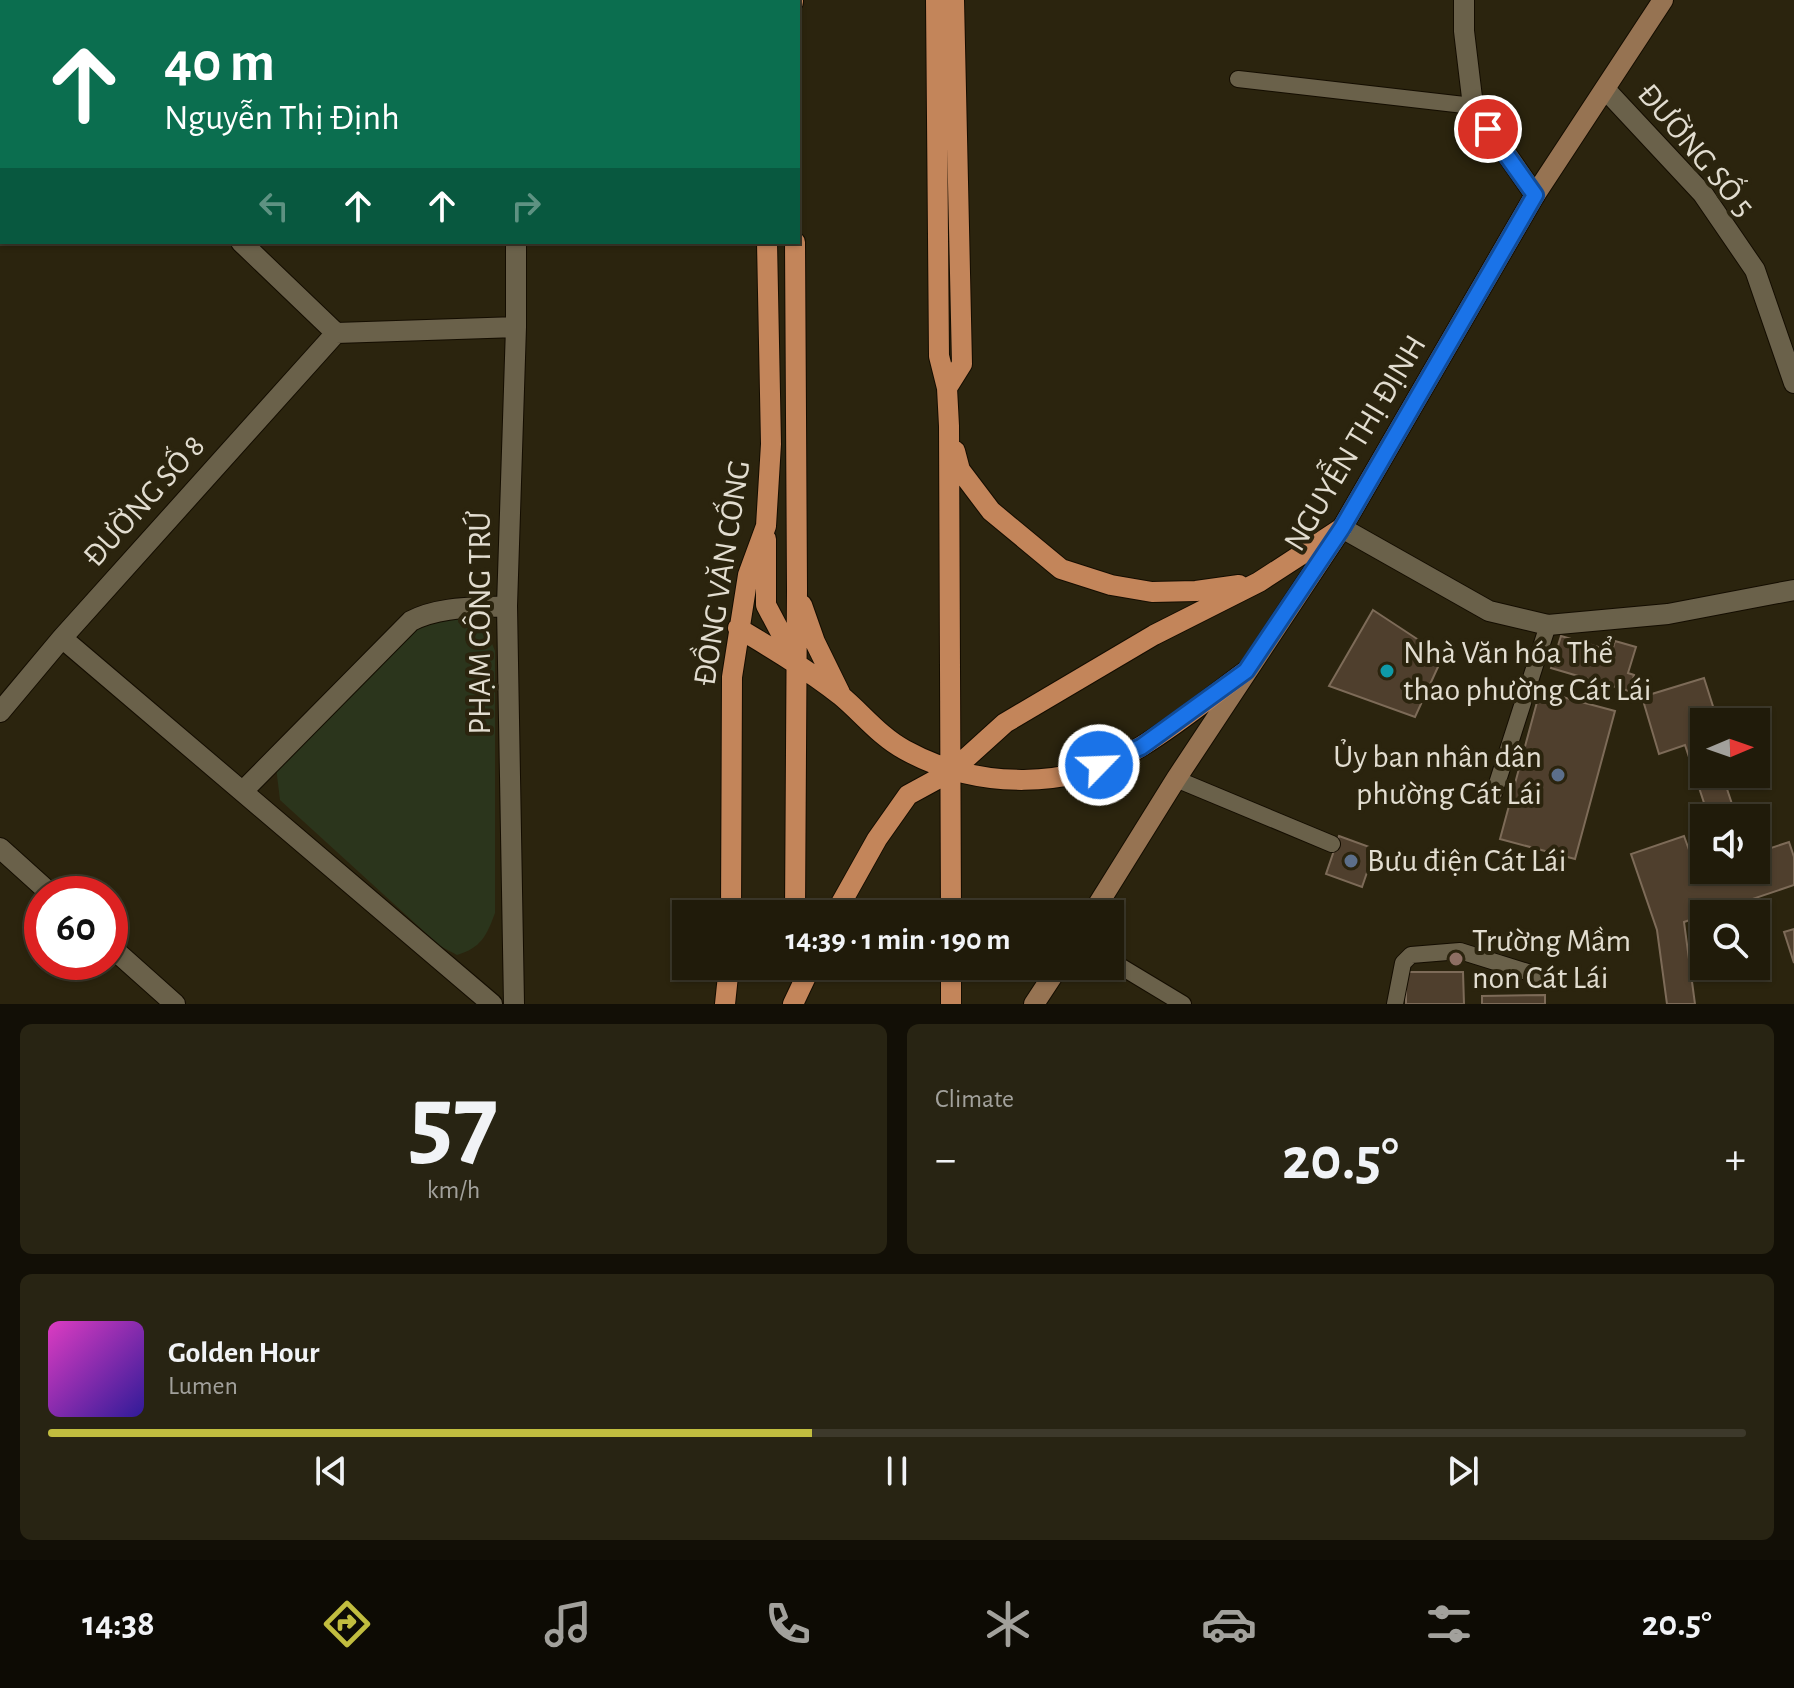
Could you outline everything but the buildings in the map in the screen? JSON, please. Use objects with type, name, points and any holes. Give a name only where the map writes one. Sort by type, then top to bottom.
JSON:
[{"type":"main road","points":[[936,0],[939,356],[947,388],[949,426],[951,900]]},
{"type":"main road","points":[[947,388],[962,364],[954,0]]},
{"type":"main road","name":"NGUYỄN THỊ ĐỊNH","points":[[1101,900],[1246,671],[1342,528],[1535,195],[1663,0]]},
{"type":"main road","name":"ĐỒNG VĂN CỐNG","points":[[731,900],[732,677],[748,575],[766,526],[771,444],[767,244]]},
{"type":"main road","name":"ĐỒNG VĂN CỐNG","points":[[795,244],[795,900]]},
{"type":"main road","points":[[949,426],[960,470],[991,511],[1061,569],[1111,585],[1152,592],[1196,591],[1259,582]]},
{"type":"main road","points":[[771,444],[796,443]]},
{"type":"main road","points":[[766,526],[766,605],[796,664]]},
{"type":"main road","points":[[843,900],[877,839],[908,795],[952,771],[1005,723],[1154,635],[1259,582],[1342,528]]},
{"type":"main road","points":[[797,590],[815,642],[842,697]]},
{"type":"main road","points":[[738,628],[842,697],[870,725],[903,750],[952,771],[996,781],[1043,780],[1099,765],[1141,747],[1246,671]]},
{"type":"main road","points":[[725,1004],[728,980]]},
{"type":"main road","points":[[793,1004],[794,980]]},
{"type":"main road","points":[[793,1004],[804,980]]},
{"type":"main road","points":[[951,980],[951,1004]]},
{"type":"main road","points":[[1034,1004],[1050,980]]},
{"type":"street","points":[[1464,0],[1464,31],[1473,106],[1535,195]]},
{"type":"street","name":"ĐƯỜNG SỐ 5","points":[[1605,89],[1703,194],[1755,270],[1794,383]]},
{"type":"street","points":[[243,244],[336,333],[516,327]]},
{"type":"street","name":"PHẠM CÔNG TRỨ","points":[[514,1004],[507,606],[516,244]]},
{"type":"street","name":"ĐƯỜNG SỐ 8","points":[[0,712],[62,638],[336,333]]},
{"type":"street","points":[[1342,528],[1489,611],[1548,625],[1668,614],[1794,590]]},
{"type":"street","points":[[244,790],[411,621],[442,611],[507,606]]},
{"type":"street","points":[[62,638],[492,1004]]},
{"type":"street","points":[[0,848],[31,876]]},
{"type":"street","points":[[128,962],[175,1004]]},
{"type":"lane","points":[[1238,79],[1473,106]]},
{"type":"lane","points":[[1493,796],[1548,625]]},
{"type":"lane","points":[[1176,779],[1332,844]]},
{"type":"lane","points":[[1395,1004],[1403,963],[1411,955],[1460,951],[1556,981]]},
{"type":"lane","points":[[1124,968],[1183,1004]]},
{"type":"green space","points":[[459,616],[487,631],[495,651],[495,913],[482,940],[472,949],[457,955],[440,946],[280,800],[276,767],[406,622]]},
{"type":"place","name":"Nhà Văn hóa Thể thao phường Cát Lái","points":[[1387,671]]},
{"type":"place","name":"Ủy ban nhân dân phường Cát Lái","points":[[1558,775]]},
{"type":"place","name":"Bưu điện Cát Lái","points":[[1351,861]]},
{"type":"place","name":"Trường Mầm non Cát Lái","points":[[1456,959]]},
{"type":"route","points":[[1099,765],[1141,747],[1246,671],[1342,528],[1535,195],[1488,129]]}]
